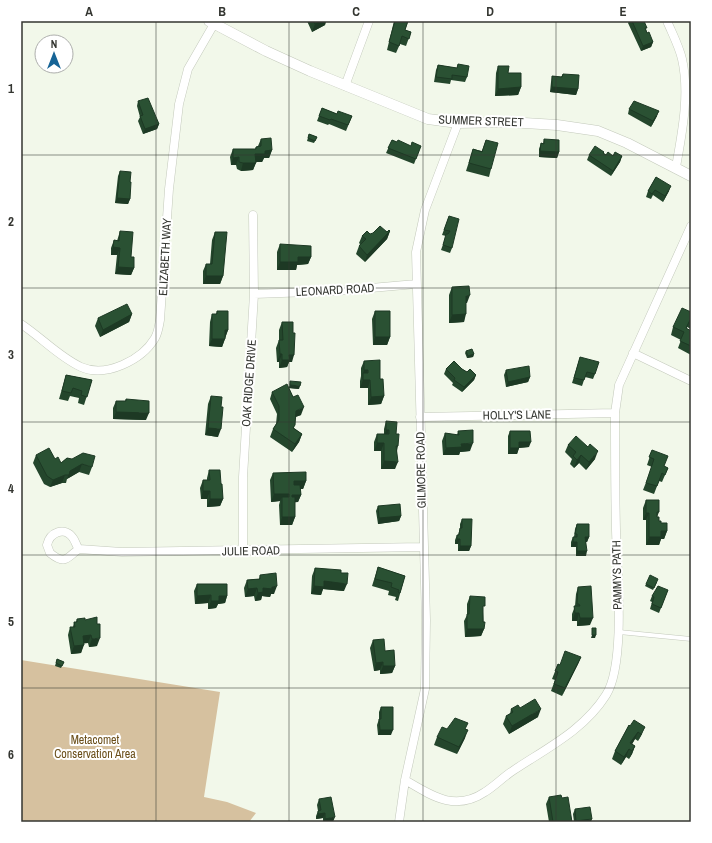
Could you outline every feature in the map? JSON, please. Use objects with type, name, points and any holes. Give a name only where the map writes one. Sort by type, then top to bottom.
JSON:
[{"type":"street","points":[[345,86],[369,21]]},
{"type":"street","points":[[667,21],[682,59],[684,81],[684,112],[676,167]]},
{"type":"street","name":"SUMMER STREET","points":[[212,23],[266,51],[345,86],[428,119],[458,123],[543,124],[598,130],[676,167],[691,176]]},
{"type":"street","name":"ELIZABETH WAY","points":[[21,324],[61,354],[82,367],[96,369],[110,369],[125,365],[143,354],[156,337],[160,320],[170,175],[179,104],[188,69],[212,23]]},
{"type":"street","name":"GILMORE ROAD","points":[[399,822],[405,780],[425,689],[426,620],[416,252],[425,210],[458,123]]},
{"type":"street","name":"OAK RIDGE DRIVE","points":[[243,550],[244,469],[254,294],[253,215]]},
{"type":"street","name":"PAMMYS PATH","points":[[405,780],[431,796],[451,802],[464,802],[484,793],[512,771],[570,735],[587,719],[607,693],[614,678],[618,632],[615,412],[619,385],[691,226]]},
{"type":"street","name":"LEONARD ROAD","points":[[254,294],[338,291],[416,284]]},
{"type":"street","points":[[633,353],[691,381]]},
{"type":"street","name":"HOLLY'S LANE","points":[[420,417],[615,412]]},
{"type":"street","name":"JULIE ROAD","points":[[79,549],[122,552],[423,547]]},
{"type":"lane","points":[[618,632],[691,639]]},
{"type":"green space","name":"Metacomet Conservation Area","points":[[21,660],[220,692],[204,797],[227,802],[256,813],[249,822],[21,822]]},
{"type":"building","points":[[313,21],[321,21],[315,24]]},
{"type":"building","points":[[395,21],[408,21],[405,30],[411,32],[409,39],[402,36],[399,46],[389,42]]},
{"type":"building","points":[[632,21],[644,21],[647,28],[645,28],[647,33],[649,32],[653,42],[643,46]]},
{"type":"building","points":[[458,64],[469,66],[467,77],[452,75],[452,79],[436,77],[438,65],[457,68]]},
{"type":"building","points":[[498,66],[509,66],[508,73],[521,73],[521,87],[498,89]]},
{"type":"building","points":[[563,74],[579,75],[578,89],[552,87],[552,76],[562,77]]},
{"type":"building","points":[[148,98],[159,124],[145,129],[140,116],[143,115],[138,101]]},
{"type":"building","points":[[634,101],[659,111],[653,121],[629,109]]},
{"type":"building","points":[[322,108],[337,114],[338,111],[352,116],[348,125],[319,116]]},
{"type":"building","points":[[309,134],[317,137],[315,141],[308,138]]},
{"type":"building","points":[[271,138],[272,150],[265,151],[265,154],[255,154],[256,163],[243,163],[239,162],[239,157],[233,158],[233,149],[256,149],[256,147],[261,146],[261,139]]},
{"type":"building","points":[[544,139],[559,140],[559,152],[540,151],[541,143],[544,144]]},
{"type":"building","points":[[392,140],[397,142],[398,140],[411,146],[412,142],[421,146],[416,159],[388,148]]},
{"type":"building","points":[[486,140],[498,143],[491,169],[469,163],[473,149],[482,152]]},
{"type":"building","points":[[595,146],[606,155],[608,152],[613,156],[615,152],[622,156],[613,171],[589,155]]},
{"type":"building","points":[[120,171],[131,172],[130,199],[117,198]]},
{"type":"building","points":[[656,177],[671,186],[665,196],[655,190],[652,194],[648,191]]},
{"type":"building","points":[[449,216],[459,219],[452,248],[443,245],[446,234],[450,231],[444,230]]},
{"type":"building","points":[[380,226],[387,232],[389,230],[390,231],[367,255],[359,246],[366,239],[362,236],[367,231],[370,234],[373,233]]},
{"type":"building","points":[[120,231],[133,232],[131,257],[134,257],[134,268],[118,267],[120,248],[113,247],[114,240],[119,241]]},
{"type":"building","points":[[215,232],[227,232],[223,276],[206,276],[206,264],[212,264]]},
{"type":"building","points":[[280,244],[311,246],[311,257],[298,257],[298,262],[280,262]]},
{"type":"building","points":[[469,286],[470,295],[466,296],[466,314],[452,315],[452,287]]},
{"type":"building","points":[[127,304],[132,314],[103,330],[98,318]]},
{"type":"building","points":[[682,308],[691,312],[691,320],[686,328],[691,331],[691,346],[680,341],[684,332],[673,327]]},
{"type":"building","points":[[217,311],[228,311],[228,330],[225,330],[225,339],[212,339],[212,314],[217,314]]},
{"type":"building","points":[[375,311],[390,311],[390,337],[375,337]]},
{"type":"building","points":[[282,322],[293,322],[293,333],[295,333],[294,355],[289,355],[290,360],[282,360],[282,354],[280,354],[279,340],[283,340]]},
{"type":"building","points":[[472,349],[474,354],[468,356],[466,351]]},
{"type":"building","points":[[580,357],[599,362],[595,374],[587,372],[584,380],[574,378]]},
{"type":"building","points":[[380,360],[380,379],[383,379],[384,396],[371,397],[370,380],[363,380],[363,373],[368,373],[368,370],[364,370],[364,361]]},
{"type":"building","points":[[454,361],[462,369],[467,372],[470,369],[476,375],[464,387],[454,380],[455,378],[446,369]]},
{"type":"building","points":[[529,366],[530,377],[508,382],[506,370]]},
{"type":"building","points":[[66,375],[92,380],[87,397],[81,395],[82,391],[73,388],[71,393],[62,391]]},
{"type":"building","points":[[290,381],[301,382],[300,386],[290,385]]},
{"type":"building","points":[[287,384],[293,397],[298,395],[304,407],[296,411],[295,425],[293,428],[302,434],[295,444],[273,429],[279,420],[279,406],[272,392]]},
{"type":"building","points":[[211,396],[222,397],[221,407],[223,407],[221,429],[208,428]]},
{"type":"building","points":[[126,399],[149,401],[149,413],[116,412],[116,401],[126,401]]},
{"type":"building","points":[[386,421],[397,422],[396,434],[399,434],[398,446],[396,446],[398,462],[384,461],[384,443],[377,443],[377,434],[389,434],[389,430],[386,430]]},
{"type":"building","points":[[473,430],[473,443],[461,444],[462,447],[446,448],[445,433],[459,435],[458,431]]},
{"type":"building","points":[[510,431],[530,431],[531,442],[519,442],[519,448],[510,448]]},
{"type":"building","points":[[576,436],[588,447],[590,444],[598,451],[589,462],[581,455],[577,460],[573,456],[576,452],[568,445]]},
{"type":"building","points":[[49,448],[55,459],[58,457],[61,463],[67,458],[72,459],[83,453],[95,456],[92,467],[82,464],[70,471],[69,475],[53,480],[47,476],[36,455]]},
{"type":"building","points":[[652,450],[668,456],[664,466],[668,468],[665,475],[662,473],[657,486],[646,483],[654,459],[649,457]]},
{"type":"building","points":[[209,470],[220,470],[223,499],[210,499],[210,491],[203,491],[203,480],[210,480]]},
{"type":"building","points":[[306,472],[306,481],[294,481],[294,485],[300,485],[301,495],[292,495],[292,497],[295,497],[295,517],[282,517],[282,497],[289,497],[289,494],[274,494],[273,473]]},
{"type":"building","points":[[646,500],[659,500],[659,512],[657,512],[657,517],[659,517],[659,521],[661,521],[661,523],[667,523],[667,531],[661,531],[661,537],[649,537],[649,513],[646,513]]},
{"type":"building","points":[[400,504],[401,516],[379,518],[378,506]]},
{"type":"building","points":[[462,519],[472,519],[471,546],[460,546],[460,539],[457,539],[460,528],[462,528]]},
{"type":"building","points":[[577,524],[589,524],[589,537],[585,537],[587,551],[577,551],[577,542],[573,542],[573,537],[577,537],[577,534],[575,534]]},
{"type":"building","points":[[378,567],[405,576],[400,593],[398,592],[399,590],[391,587],[392,583],[375,579]]},
{"type":"building","points":[[315,568],[341,570],[341,573],[348,573],[347,584],[324,581],[324,587],[314,586]]},
{"type":"building","points":[[276,573],[277,586],[272,587],[272,589],[263,588],[263,592],[258,593],[257,588],[248,589],[247,580],[260,579],[260,575]]},
{"type":"building","points":[[650,575],[658,579],[654,588],[646,584]]},
{"type":"building","points":[[197,584],[227,584],[227,596],[219,596],[219,601],[211,601],[211,595],[197,596]]},
{"type":"building","points":[[591,586],[593,618],[580,618],[579,613],[575,613],[574,606],[580,606],[577,604],[578,587]]},
{"type":"building","points":[[658,586],[668,590],[661,608],[652,604],[654,597],[652,596]]},
{"type":"building","points":[[470,596],[485,597],[485,606],[483,606],[483,622],[485,622],[484,629],[467,629],[467,614],[469,614]]},
{"type":"building","points":[[97,617],[97,624],[100,624],[100,638],[92,639],[91,635],[83,636],[84,645],[74,646],[70,627],[75,627],[74,622],[77,622],[77,619],[85,618],[85,620]]},
{"type":"building","points":[[592,628],[596,628],[596,635],[592,635]]},
{"type":"building","points":[[384,639],[385,651],[394,650],[395,666],[383,666],[383,662],[376,663],[373,640]]},
{"type":"building","points":[[565,651],[581,657],[565,688],[554,684],[558,672],[555,671],[558,664],[560,665]]},
{"type":"building","points":[[57,659],[64,662],[62,666],[56,663]]},
{"type":"building","points":[[535,699],[541,709],[512,726],[506,716],[513,712],[511,709],[518,705],[520,708]]},
{"type":"building","points":[[381,707],[393,707],[393,730],[380,730],[379,719],[381,719]]},
{"type":"building","points":[[455,718],[468,723],[465,729],[468,730],[459,747],[437,737],[442,727],[447,729]]},
{"type":"building","points":[[634,720],[645,727],[641,734],[638,732],[630,743],[635,746],[632,751],[629,749],[624,757],[615,751],[629,725],[630,726]]},
{"type":"building","points":[[561,795],[562,798],[568,797],[572,822],[553,822],[549,797]]},
{"type":"building","points":[[331,797],[335,817],[325,819],[325,813],[318,814],[318,811],[321,810],[319,799]]},
{"type":"building","points":[[590,807],[592,819],[576,821],[575,809]]}]
